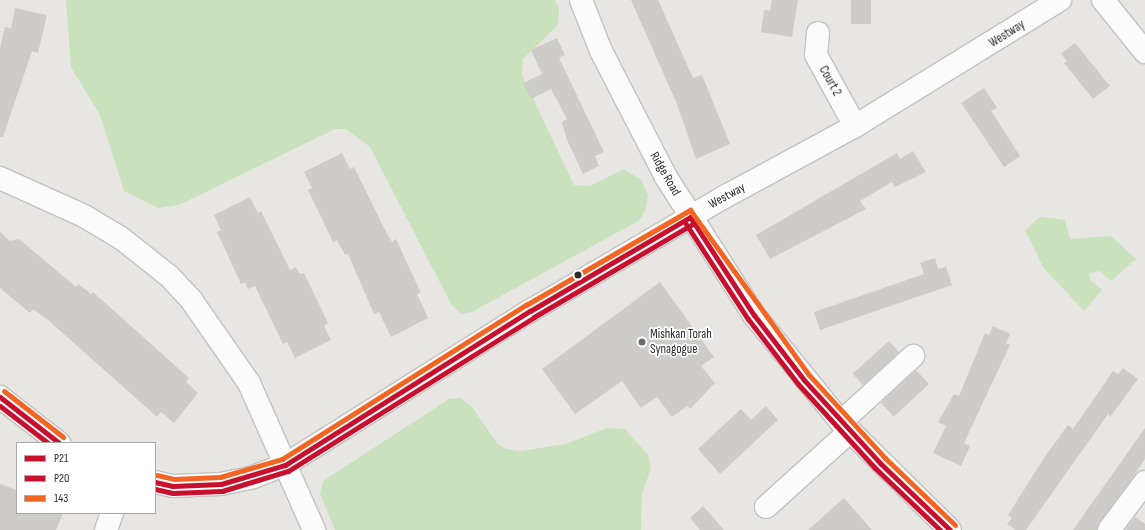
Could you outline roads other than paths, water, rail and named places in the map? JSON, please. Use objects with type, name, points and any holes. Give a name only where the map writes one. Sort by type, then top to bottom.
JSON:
[{"type":"street","name":"Ridge Road","points":[[580,0],[643,135],[690,217],[754,315],[845,426],[950,530]]},
{"type":"street","name":"Westway","points":[[156,482],[173,486],[221,484],[253,477],[285,465],[530,311],[690,217],[855,126],[1060,0]]},
{"type":"street","points":[[1103,0],[1145,52]]},
{"type":"street","name":"Court 2","points":[[818,34],[816,55],[855,126]]},
{"type":"street","points":[[0,178],[102,226],[168,276],[192,301],[234,357],[249,384],[314,530]]},
{"type":"street","points":[[766,507],[913,356]]},
{"type":"street","points":[[0,397],[58,442]]},
{"type":"street","points":[[1109,530],[1145,482]]},
{"type":"street","points":[[106,530],[112,514]]},
{"type":"place","name":"Mishkan Torah Synagogue","points":[[642,342]]}]
